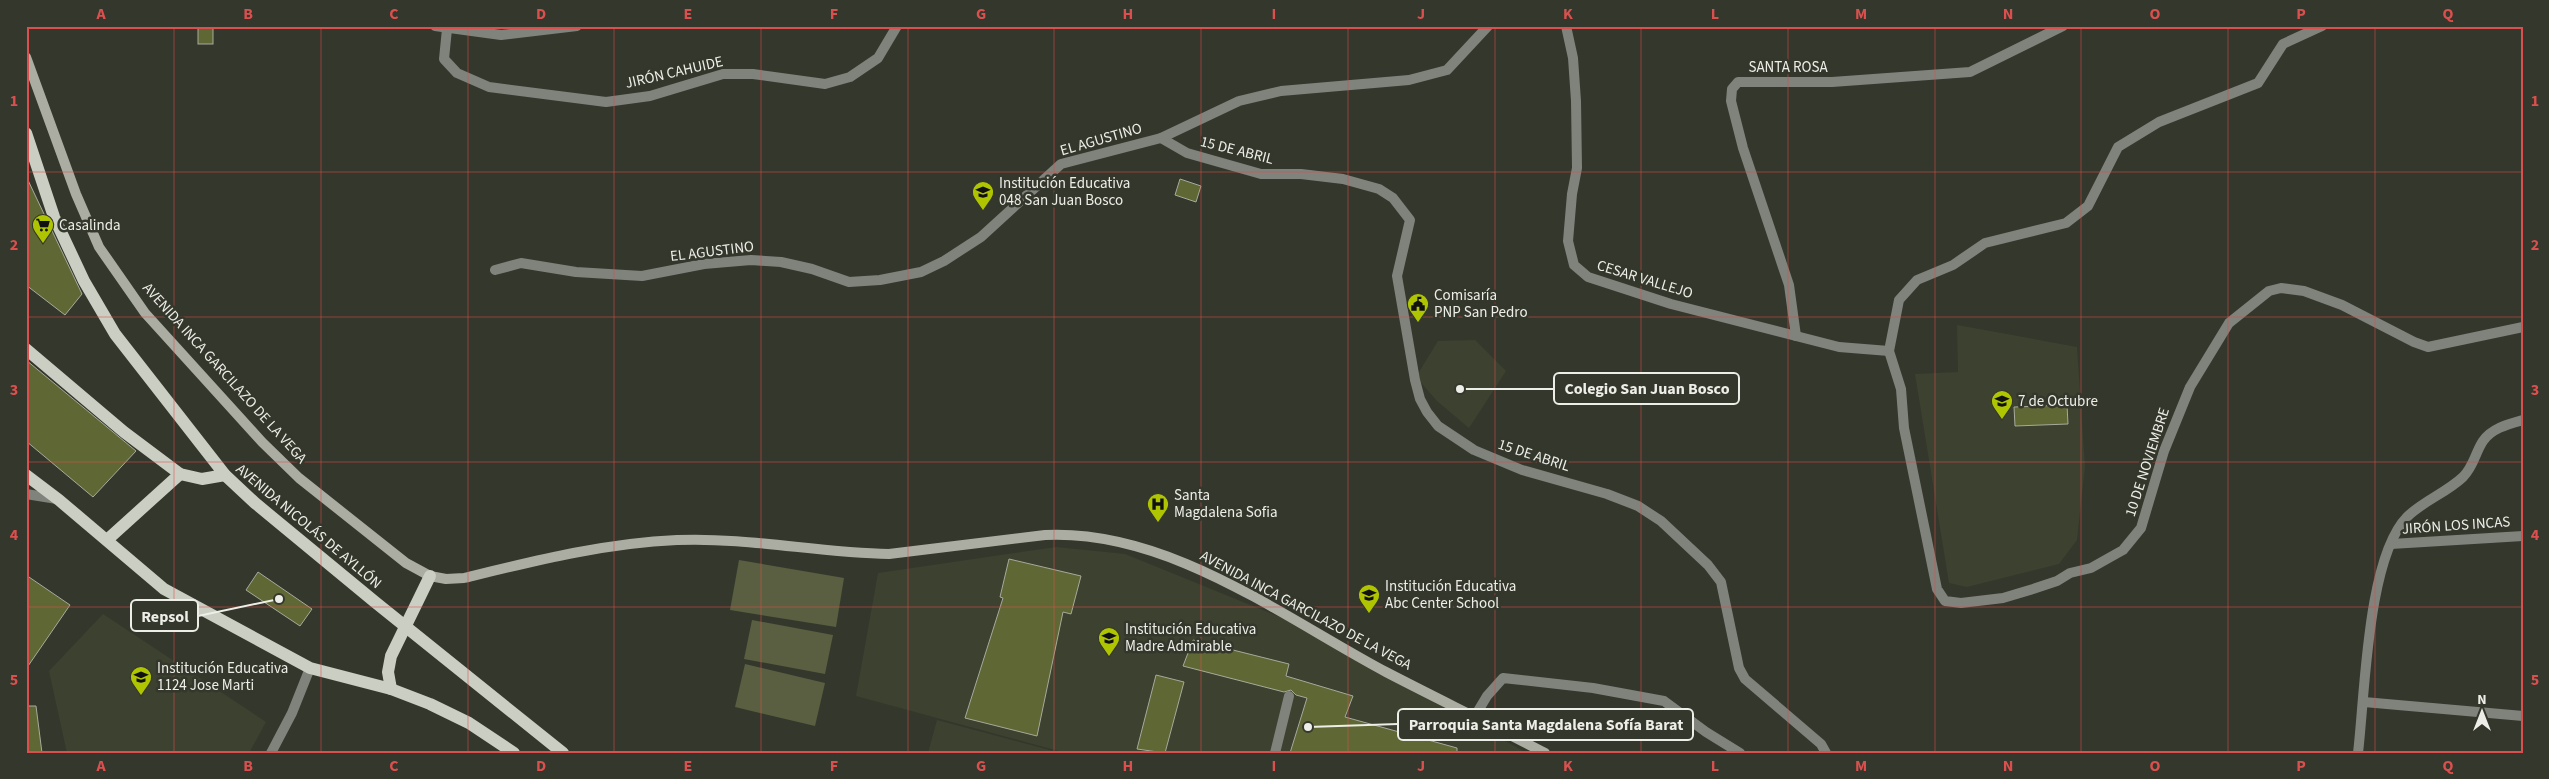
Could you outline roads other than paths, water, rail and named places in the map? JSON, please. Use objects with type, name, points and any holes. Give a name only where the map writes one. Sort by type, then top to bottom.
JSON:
[{"type":"main road","points":[[26,133],[54,217],[84,281],[115,334],[225,475]]},
{"type":"main road","name":"AVENIDA NICOLÁS DE AYLLÓN","points":[[26,349],[124,432],[180,474],[202,479],[225,475],[255,503],[405,627],[563,753]]},
{"type":"main road","points":[[107,540],[180,474]]},
{"type":"main road","points":[[26,475],[164,589],[310,668],[390,689],[469,723],[514,753]]},
{"type":"main road","points":[[390,689],[388,672],[390,656],[430,576]]},
{"type":"street","points":[[435,26],[501,35],[577,26]]},
{"type":"street","name":"JIRÓN CAHUIDE","points":[[448,28],[444,59],[457,73],[489,87],[606,102],[650,96],[723,74],[753,74],[825,84],[850,76],[878,58],[897,26]]},
{"type":"street","name":"EL AGUSTINO","points":[[495,270],[521,263],[576,272],[642,276],[704,264],[751,260],[781,262],[812,269],[849,282],[880,280],[921,272],[944,261],[981,237],[1061,164],[1161,138],[1239,101],[1281,91],[1409,80],[1447,70],[1488,26]]},
{"type":"street","name":"CESAR VALLEJO","points":[[1566,26],[1573,58],[1576,101],[1577,168],[1572,194],[1568,241],[1574,265],[1588,278],[1641,292],[1671,304],[1839,347],[1889,351]]},
{"type":"street","name":"SANTA ROSA","points":[[1796,336],[1789,285],[1743,148],[1731,101],[1732,89],[1738,82],[1832,82],[1970,72],[2063,26]]},
{"type":"street","points":[[1889,351],[1899,300],[1917,280],[1953,265],[1986,243],[2066,224],[2088,206],[2118,147],[2159,122],[2232,91],[2258,83],[2283,44],[2322,26]]},
{"type":"street","name":"AVENIDA INCA GARCILAZO DE LA VEGA","points":[[26,57],[81,207],[99,247],[145,313],[262,442],[299,478],[406,563],[430,576],[446,579],[464,578],[613,546],[676,540],[738,541],[863,554],[889,554],[1045,535],[1085,536],[1116,540],[1155,552],[1223,581],[1385,672],[1545,753]]},
{"type":"street","name":"15 DE ABRIL","points":[[1161,138],[1187,153],[1261,174],[1301,174],[1343,179],[1379,189],[1393,198],[1410,220],[1397,276],[1420,399],[1427,412],[1438,426],[1474,450],[1522,470],[1607,494],[1638,506],[1661,521],[1708,565],[1720,582],[1739,668],[1745,679],[1821,744],[1826,753]]},
{"type":"street","name":"10 DE NOVIEMBRE","points":[[1889,351],[1900,388],[1904,428],[1937,590],[1945,601],[1962,603],[2003,598],[2058,581],[2070,573],[2108,560],[2132,540],[2141,528],[2164,451],[2190,386],[2229,323],[2269,291],[2282,288],[2304,291],[2342,305],[2414,342],[2428,347],[2523,327]]},
{"type":"street","points":[[2358,753],[2372,604],[2391,544],[2398,529],[2408,517],[2464,476],[2473,464],[2484,440],[2501,426],[2523,420]]},
{"type":"street","points":[[26,494],[58,500]]},
{"type":"street","name":"JIRÓN LOS INCAS","points":[[2391,544],[2523,536]]},
{"type":"street","points":[[271,753],[292,713],[310,668]]},
{"type":"street","points":[[1475,716],[1487,696],[1503,678],[1593,688],[1664,702],[1706,732],[1740,753]]},
{"type":"street","points":[[1275,753],[1289,696]]},
{"type":"street","points":[[2364,702],[2523,716]]},
{"type":"place","name":"Institución Educativa 048 San Juan Bosco","points":[[983,211]]},
{"type":"place","name":"Casalinda","points":[[43,244]]},
{"type":"place","name":"Comisaría PNP San Pedro","points":[[1418,323]]},
{"type":"place","name":"Colegio San Juan Bosco","points":[[1460,389]]},
{"type":"place","name":"7 de Octubre","points":[[2002,420]]},
{"type":"place","name":"Santa Magdalena Sofia","points":[[1158,523]]},
{"type":"place","name":"Repsol","points":[[279,599]]},
{"type":"place","name":"Institución Educativa Abc Center School","points":[[1369,614]]},
{"type":"place","name":"Institución Educativa Madre Admirable","points":[[1109,657]]},
{"type":"place","name":"Institución Educativa 1124 Jose Marti","points":[[141,696]]},
{"type":"place","name":"Parroquia Santa Magdalena Sofía Barat","points":[[1308,727]]}]
